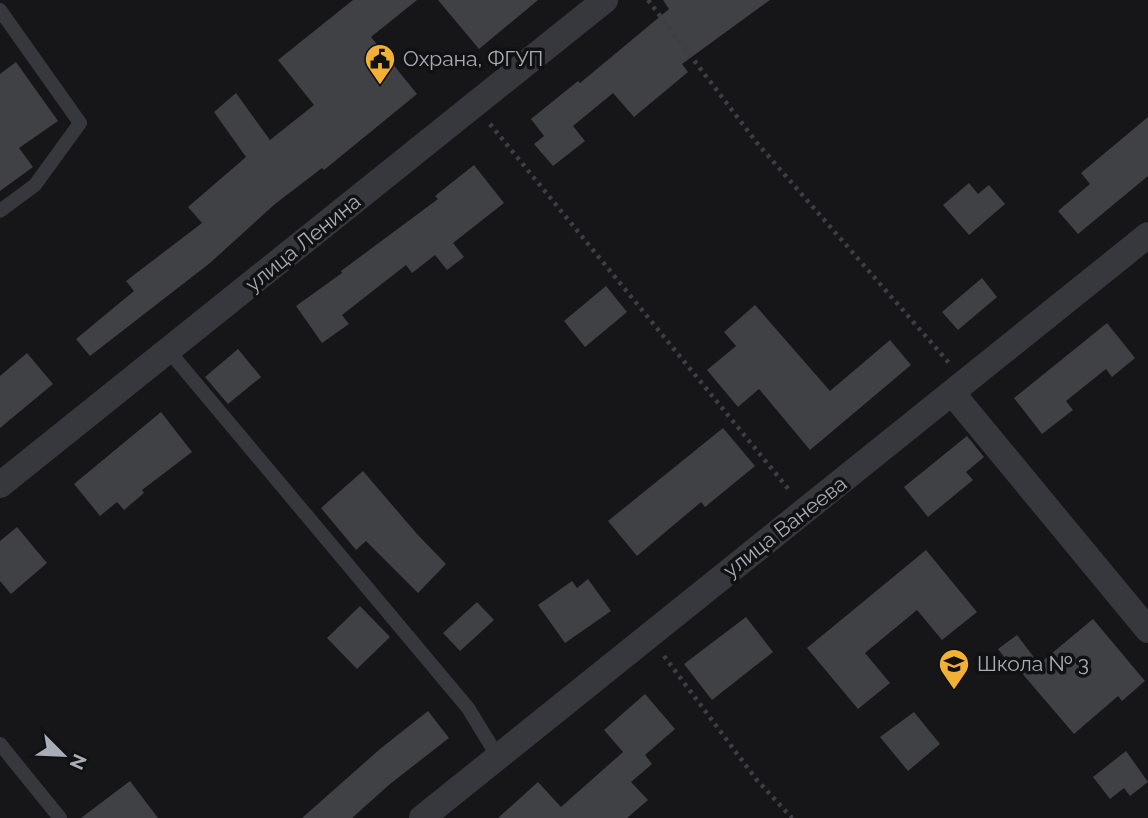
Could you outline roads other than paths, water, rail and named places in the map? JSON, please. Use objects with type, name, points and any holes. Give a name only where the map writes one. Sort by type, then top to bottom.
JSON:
[{"type":"street","name":"улица Ленина","points":[[0,485],[605,0]]},
{"type":"street","name":"улица Ванеева","points":[[422,818],[1148,236]]},
{"type":"street","points":[[960,388],[1148,630]]},
{"type":"lane","points":[[0,10],[80,123],[35,185],[0,211]]},
{"type":"lane","points":[[168,350],[468,708],[498,757]]},
{"type":"lane","points":[[0,744],[60,818]]},
{"type":"place","name":"Охрана, ФГУП","points":[[380,86]]},
{"type":"place","name":"Школа № 3","points":[[954,691]]}]
